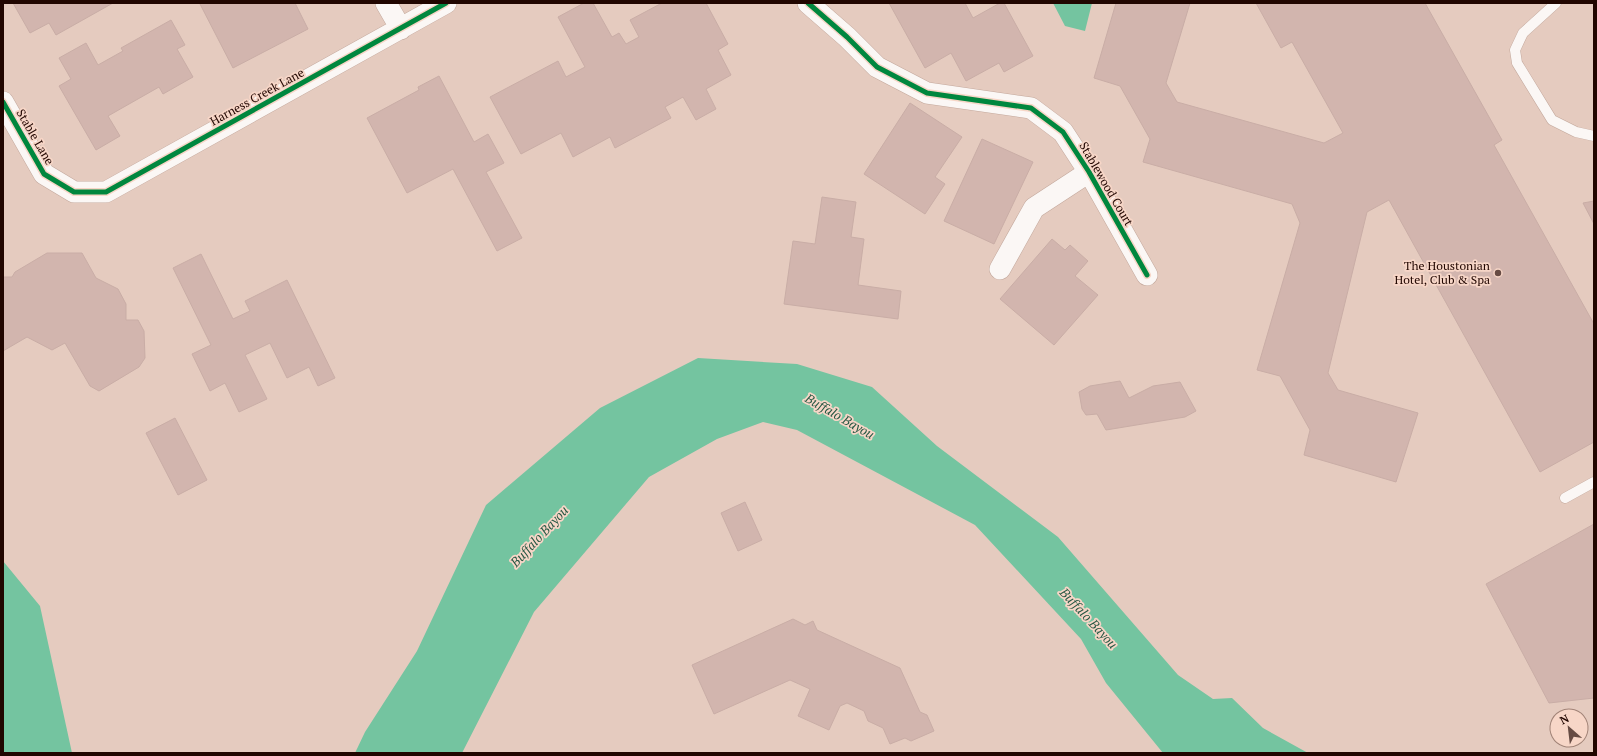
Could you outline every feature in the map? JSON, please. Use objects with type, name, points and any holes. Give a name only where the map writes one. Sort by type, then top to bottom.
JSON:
[{"type":"street","points":[[386,3],[401,29]]},
{"type":"street","name":"Harness Creek Lane","points":[[74,192],[106,192],[446,3]]},
{"type":"street","name":"Stablewood Court","points":[[808,3],[847,37],[877,67],[928,93],[1031,108],[1063,132],[1089,172],[1147,275]]},
{"type":"street","name":"Stable Lane","points":[[3,102],[44,174],[74,192]]},
{"type":"street","name":"Stablewood Court","points":[[1000,269],[1034,208],[1089,172]]},
{"type":"lane","points":[[1556,3],[1522,33],[1514,50],[1517,63],[1552,120],[1576,132],[1594,136]]},
{"type":"lane","points":[[1565,498],[1594,482]]},
{"type":"water","points":[[1053,3],[1092,3],[1085,31],[1065,26]]},
{"type":"water","name":"Buffalo Bayou","points":[[698,358],[797,364],[872,387],[937,446],[1058,537],[1178,675],[1213,699],[1232,698],[1263,728],[1308,753],[1163,753],[1106,683],[1081,639],[975,525],[797,430],[763,422],[717,439],[649,477],[534,612],[462,753],[355,753],[365,732],[417,651],[486,505],[600,408]]},
{"type":"water","points":[[3,561],[40,606],[72,753],[3,753]]},
{"type":"building","points":[[13,3],[113,3],[56,35],[49,23],[30,33]]},
{"type":"building","points":[[295,3],[308,29],[233,68],[200,4]]},
{"type":"building","points":[[584,3],[593,3],[612,37],[619,33],[626,44],[639,37],[630,20],[662,3],[706,3],[728,44],[718,50],[731,75],[706,89],[716,109],[696,120],[683,97],[665,107],[671,118],[615,148],[610,137],[573,157],[561,133],[521,154],[490,97],[558,61],[566,77],[585,67],[558,17]]},
{"type":"building","points":[[889,3],[965,3],[973,18],[1000,3],[1004,3],[1033,56],[1004,72],[999,63],[966,81],[951,53],[925,68]]},
{"type":"building","name":"The Houstonian Hotel, Club & Spa","points":[[1116,3],[1190,3],[1166,83],[1177,102],[1324,143],[1343,133],[1292,42],[1281,48],[1256,3],[1425,3],[1502,140],[1494,145],[1594,324],[1594,442],[1540,472],[1389,200],[1367,212],[1328,373],[1338,390],[1418,413],[1396,482],[1304,455],[1310,430],[1280,376],[1257,370],[1300,223],[1292,204],[1143,162],[1150,139],[1120,86],[1094,78]]},
{"type":"building","points":[[171,20],[185,45],[177,49],[193,77],[163,94],[159,87],[108,116],[120,136],[96,150],[59,86],[71,79],[59,58],[86,43],[98,65],[123,51],[121,48]]},
{"type":"building","points":[[439,76],[474,142],[488,134],[504,163],[486,172],[522,238],[497,251],[453,169],[407,193],[367,118],[419,90],[418,87]]},
{"type":"building","points":[[910,103],[962,137],[935,177],[945,184],[925,214],[864,174]]},
{"type":"building","points":[[982,139],[1033,162],[994,244],[944,221]]},
{"type":"building","points":[[822,197],[856,202],[851,237],[864,239],[858,285],[901,291],[898,319],[784,304],[793,241],[815,244]]},
{"type":"building","points":[[1594,201],[1594,224],[1583,203]]},
{"type":"building","points":[[1052,239],[1065,250],[1070,245],[1088,261],[1075,276],[1098,295],[1054,345],[1000,299]]},
{"type":"building","points":[[47,253],[82,253],[96,278],[118,289],[126,304],[126,320],[138,320],[144,331],[145,358],[139,367],[99,391],[90,386],[65,343],[52,350],[27,337],[3,351],[3,277],[12,277],[15,272]]},
{"type":"building","points":[[201,254],[233,319],[250,311],[245,301],[287,280],[335,378],[318,386],[309,367],[287,378],[270,343],[245,355],[267,399],[239,412],[225,383],[210,391],[192,354],[211,345],[173,268]]},
{"type":"building","points":[[1120,381],[1129,398],[1153,386],[1180,382],[1196,411],[1185,417],[1106,430],[1097,414],[1086,415],[1082,409],[1079,392],[1090,386]]},
{"type":"building","points":[[175,418],[207,480],[178,495],[146,433]]},
{"type":"building","points":[[745,502],[762,540],[738,551],[721,513]]},
{"type":"building","points":[[1594,524],[1594,698],[1549,703],[1486,584]]},
{"type":"building","points":[[793,619],[805,625],[813,621],[817,630],[900,668],[920,712],[927,715],[934,731],[911,741],[905,738],[890,744],[883,728],[868,721],[864,711],[847,703],[840,706],[829,730],[798,716],[810,689],[790,680],[714,714],[692,665]]},
{"type":"cycle path","points":[[3,102],[44,174],[74,192],[106,192],[446,3]]},
{"type":"cycle path","points":[[808,3],[847,37],[877,67],[927,93],[1031,108],[1063,132],[1089,172],[1147,275]]},
{"type":"place","name":"The Houstonian Hotel, Club & Spa","points":[[1498,273]]}]
